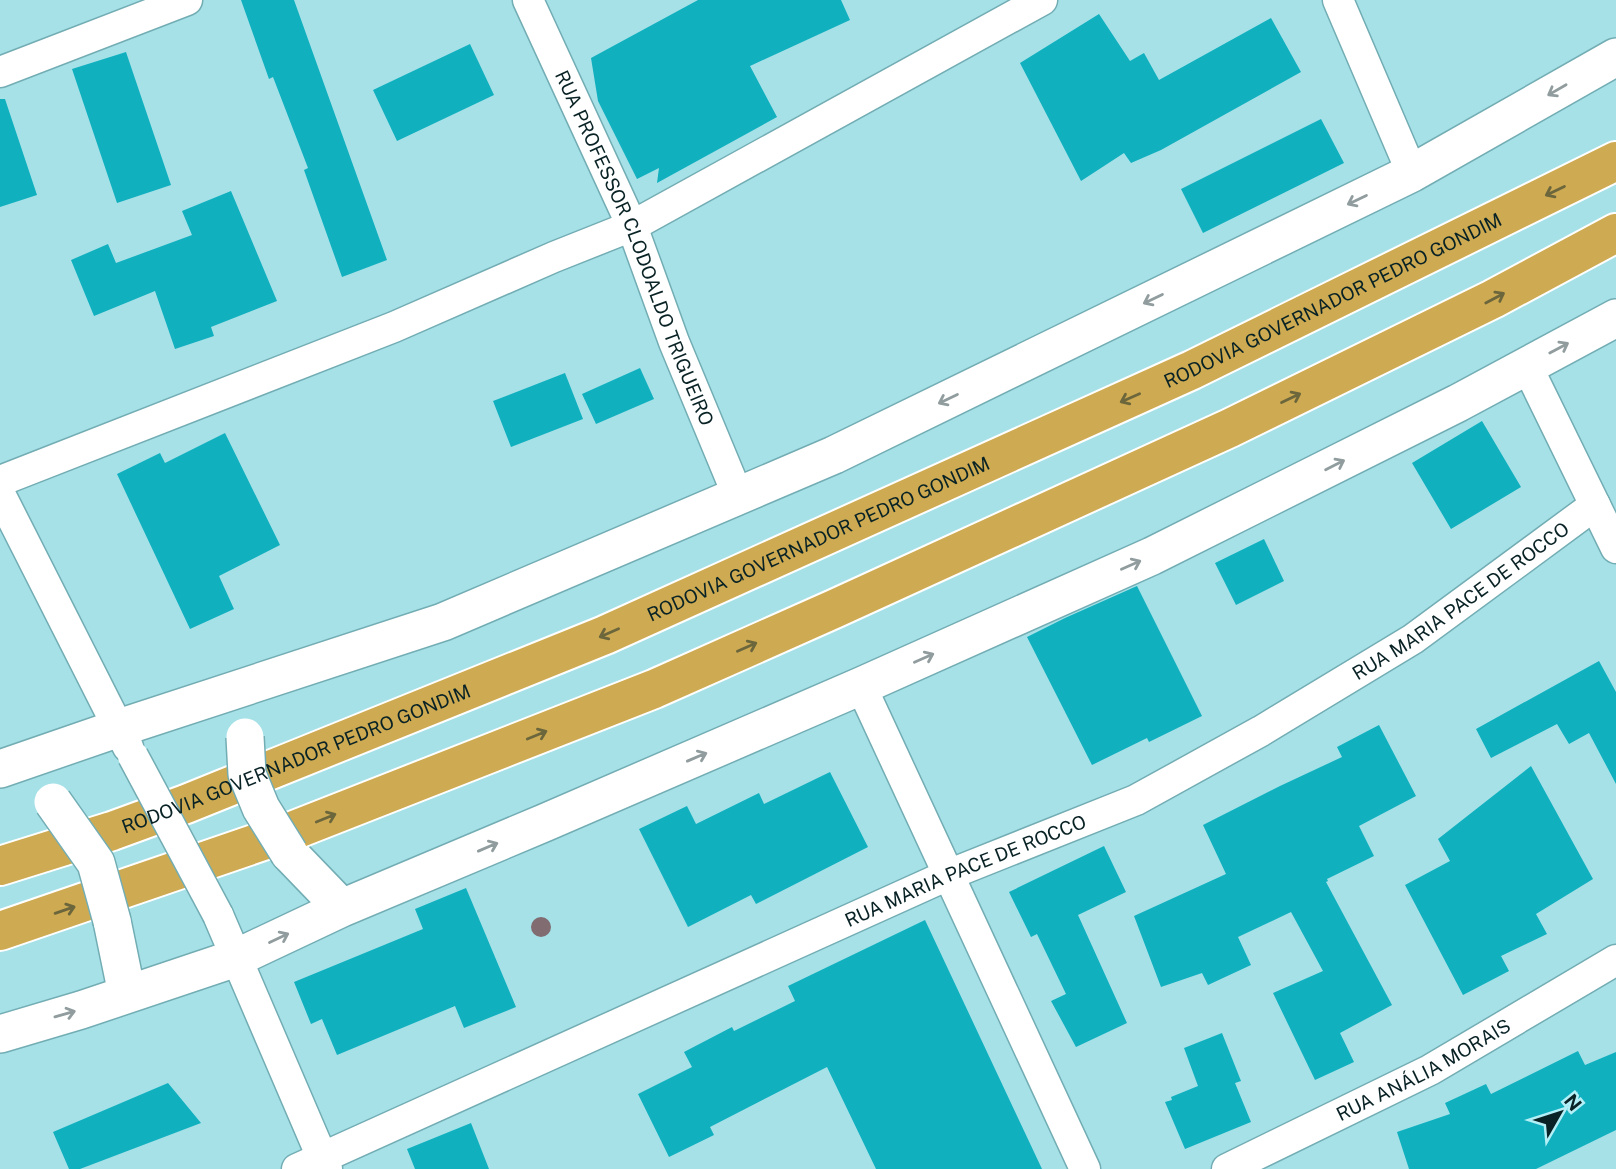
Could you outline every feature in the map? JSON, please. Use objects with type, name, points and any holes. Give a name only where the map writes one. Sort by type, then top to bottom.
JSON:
[{"type":"highway","name":"RODOVIA GOVERNADOR PEDRO GONDIM","points":[[0,866],[112,831],[186,804],[605,635],[1192,370],[1616,161]]},
{"type":"highway","points":[[0,931],[292,831],[654,689],[1230,428],[1493,299],[1616,233]]},
{"type":"street","points":[[0,72],[187,0]]},
{"type":"street","name":"RUA PROFESSOR CLODOALDO TRIGUEIRO","points":[[528,0],[632,226],[674,342],[738,496]]},
{"type":"street","points":[[0,481],[394,327],[632,226],[1042,0]]},
{"type":"street","points":[[1338,0],[1412,173]]},
{"type":"street","points":[[0,770],[126,742],[258,682],[443,622],[834,455],[1412,173],[1616,57]]},
{"type":"street","points":[[0,1034],[236,958],[342,908],[861,686],[1152,556],[1458,404],[1616,318]]},
{"type":"street","points":[[1527,366],[1616,548]]},
{"type":"street","points":[[0,494],[126,742],[218,915],[315,1166]]},
{"type":"street","name":"RUA MARIA PACE DE ROCCO","points":[[315,1166],[948,875],[1136,800],[1261,731],[1413,639],[1595,505]]},
{"type":"street","points":[[258,682],[244,737],[247,774],[261,808],[289,853],[342,908]]},
{"type":"street","points":[[861,686],[1085,1169]]},
{"type":"street","points":[[0,770],[27,782],[53,802],[96,863],[112,921],[127,994]]},
{"type":"street","name":"RUA ANÁLIA MORAIS","points":[[1227,1169],[1430,1070],[1616,960]]},
{"type":"building","points":[[241,0],[294,0],[387,260],[342,277],[304,170],[308,168],[273,77],[269,79]]},
{"type":"building","points":[[698,0],[841,0],[850,20],[750,66],[777,117],[657,183],[659,168],[637,179],[598,101],[591,58]]},
{"type":"building","points":[[1099,14],[1130,61],[1144,53],[1159,80],[1271,18],[1301,72],[1161,150],[1131,163],[1124,153],[1081,181],[1020,63]]},
{"type":"building","points":[[470,44],[494,95],[397,141],[373,90]]},
{"type":"building","points":[[126,52],[171,185],[117,203],[72,69]]},
{"type":"building","points":[[0,99],[5,99],[37,195],[0,207]]},
{"type":"building","points":[[1321,119],[1344,163],[1203,233],[1181,189]]},
{"type":"building","points":[[231,191],[277,301],[211,327],[214,336],[175,349],[155,291],[94,316],[71,260],[108,244],[116,263],[192,235],[182,211]]},
{"type":"building","points":[[640,368],[654,399],[596,424],[582,394]]},
{"type":"building","points":[[565,373],[583,419],[511,447],[493,401]]},
{"type":"building","points":[[1482,421],[1521,487],[1451,529],[1412,463]]},
{"type":"building","points":[[225,433],[280,545],[219,576],[234,609],[190,629],[117,474],[160,453],[165,463]]},
{"type":"building","points":[[1264,539],[1284,581],[1236,605],[1215,563]]},
{"type":"building","points":[[1137,586],[1202,716],[1149,742],[1147,738],[1092,765],[1027,637]]},
{"type":"building","points":[[1599,661],[1616,692],[1616,784],[1589,733],[1569,744],[1557,724],[1491,758],[1476,729]]},
{"type":"building","points":[[1379,725],[1416,796],[1359,826],[1374,856],[1327,879],[1326,882],[1392,1005],[1340,1033],[1354,1062],[1315,1080],[1273,993],[1323,971],[1291,912],[1238,937],[1251,965],[1208,985],[1202,973],[1161,987],[1134,916],[1226,874],[1203,825],[1342,757],[1337,747]]},
{"type":"building","points":[[1531,766],[1593,879],[1536,914],[1547,934],[1501,956],[1509,971],[1463,995],[1405,885],[1450,861],[1438,839]]},
{"type":"building","points":[[830,772],[868,847],[756,904],[751,895],[688,927],[639,829],[687,806],[696,824],[759,793],[764,804]]},
{"type":"building","points":[[1104,846],[1126,892],[1078,915],[1127,1023],[1076,1047],[1051,1001],[1066,994],[1037,934],[1031,937],[1009,892]]},
{"type":"building","points":[[466,888],[516,1007],[464,1028],[455,1006],[337,1055],[322,1019],[311,1024],[294,982],[423,929],[415,909]]},
{"type":"building","points":[[925,920],[1042,1169],[876,1169],[827,1067],[710,1127],[714,1135],[669,1157],[638,1094],[692,1067],[684,1052],[732,1027],[734,1031],[795,1001],[788,986]]},
{"type":"building","points":[[1222,1033],[1241,1081],[1235,1083],[1251,1122],[1185,1149],[1165,1102],[1198,1086],[1184,1048]]},
{"type":"building","points":[[1578,1051],[1585,1065],[1616,1052],[1616,1130],[1536,1169],[1409,1169],[1397,1132],[1450,1114],[1445,1103],[1486,1084],[1491,1094]]},
{"type":"building","points":[[168,1083],[201,1123],[80,1169],[69,1169],[53,1132]]},
{"type":"building","points":[[471,1123],[489,1169],[415,1169],[407,1149]]}]
